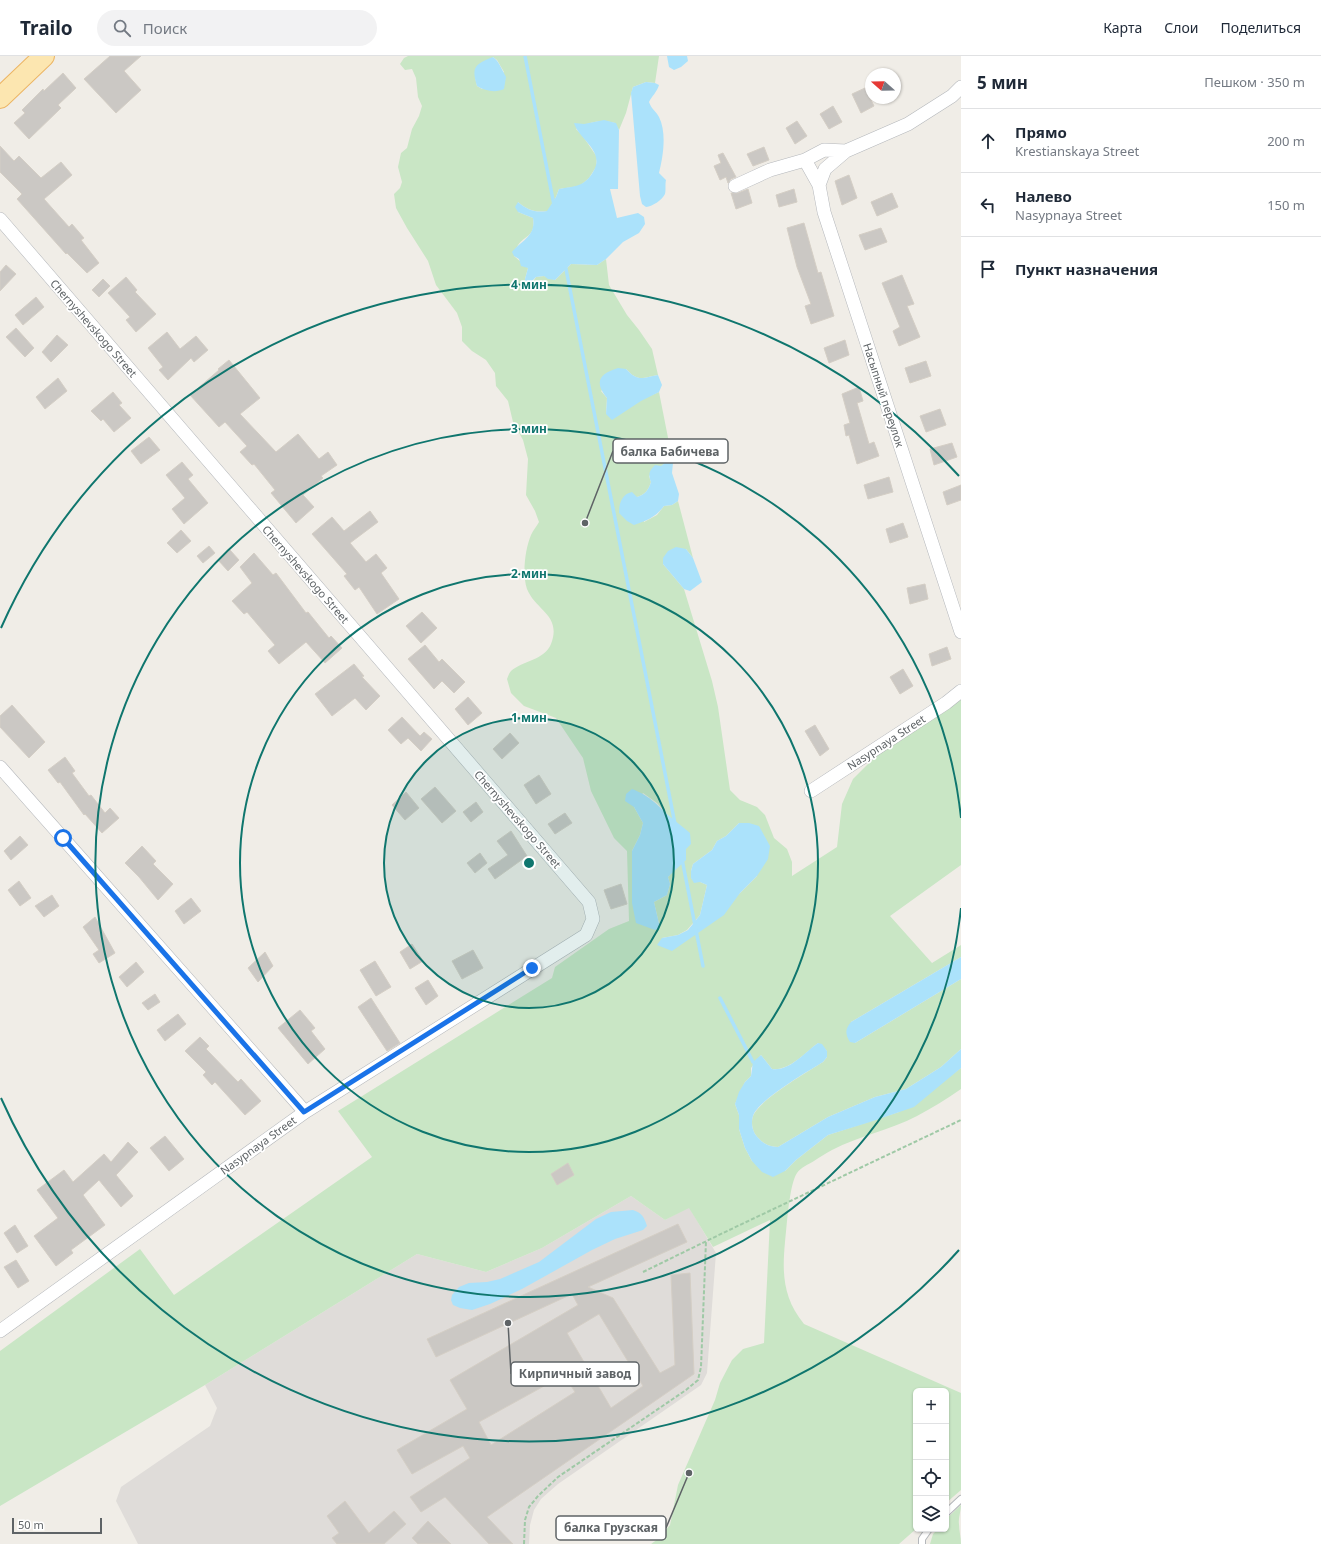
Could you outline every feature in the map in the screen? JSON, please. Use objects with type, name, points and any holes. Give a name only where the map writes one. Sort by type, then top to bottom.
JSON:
[{"type":"main road","points":[[0,98],[44,56]]},
{"type":"street","points":[[819,185],[825,169],[846,152],[908,124],[952,96],[961,87]]},
{"type":"street","points":[[735,186],[770,170],[805,160],[824,150],[846,152]]},
{"type":"street","name":"Насыпный переулок","points":[[805,160],[819,185],[824,212],[961,632]]},
{"type":"street","name":"Chernyshevskogo Street","points":[[0,219],[589,902],[593,919],[586,935]]},
{"type":"street","name":"Nasypnaya Street","points":[[811,791],[946,703],[961,691]]},
{"type":"street","points":[[0,767],[304,1112]]},
{"type":"street","name":"Nasypnaya Street","points":[[0,1331],[304,1112],[586,935]]},
{"type":"lane","points":[[949,1509],[961,1499]]},
{"type":"lane","points":[[922,1544],[922,1539],[927,1532]]},
{"type":"path","points":[[643,1272],[961,1120]]},
{"type":"path","points":[[524,1544],[525,1520],[529,1508],[538,1496],[558,1477],[686,1390],[698,1380],[701,1367],[706,1241]]},
{"type":"shaded area","points":[[631,1196],[665,1220],[689,1207],[716,1253],[707,1373],[701,1385],[558,1484],[541,1499],[534,1510],[530,1525],[529,1544],[138,1544],[116,1501],[121,1487],[210,1426],[217,1408],[205,1385],[417,1254],[486,1272],[542,1248]]},
{"type":"green space","points":[[408,56],[659,56],[655,83],[646,82],[633,87],[626,113],[619,130],[615,123],[605,121],[590,123],[576,129],[597,157],[596,167],[589,178],[580,186],[559,189],[548,211],[540,212],[532,210],[518,202],[518,212],[533,218],[533,229],[531,233],[520,243],[514,256],[528,268],[525,279],[527,287],[536,277],[544,276],[555,280],[571,264],[597,265],[606,259],[609,285],[627,315],[652,349],[658,375],[640,378],[634,376],[626,369],[601,391],[607,398],[606,414],[659,392],[673,463],[669,460],[649,476],[651,482],[648,489],[642,495],[637,497],[644,522],[657,515],[664,506],[672,505],[678,501],[693,558],[686,549],[663,564],[684,589],[712,681],[718,707],[730,790],[740,800],[757,807],[765,815],[774,838],[787,849],[792,862],[792,876],[837,847],[842,804],[853,779],[874,758],[961,695],[961,865],[890,916],[932,963],[961,945],[961,957],[851,1022],[855,1043],[961,979],[961,1049],[941,1067],[906,1089],[875,1097],[828,1117],[778,1147],[767,1145],[757,1137],[753,1127],[753,1116],[764,1102],[795,1079],[823,1062],[827,1057],[827,1051],[818,1043],[791,1064],[778,1069],[772,1069],[761,1055],[751,1068],[751,1076],[745,1082],[735,1104],[739,1115],[739,1129],[745,1148],[752,1161],[785,1171],[796,1160],[828,1135],[899,1112],[961,1068],[961,1089],[945,1100],[907,1121],[842,1145],[800,1169],[794,1179],[789,1206],[784,1254],[784,1275],[788,1295],[792,1305],[804,1324],[961,1393],[961,1490],[949,1500],[949,1388],[913,1388],[913,1532],[899,1544],[651,1544],[658,1539],[670,1525],[678,1485],[715,1400],[720,1383],[732,1360],[743,1349],[764,1343],[770,1220],[713,1247],[689,1208],[665,1220],[631,1196],[542,1248],[486,1272],[417,1254],[205,1385],[0,1506],[0,1351],[140,1249],[174,1295],[372,1157],[338,1111],[552,978],[555,967],[609,929],[629,921],[627,851],[614,838],[591,791],[583,758],[556,718],[524,706],[511,693],[507,679],[510,672],[544,654],[551,644],[553,626],[551,620],[531,596],[525,583],[524,569],[527,547],[532,533],[539,522],[526,495],[528,459],[523,440],[513,422],[508,401],[496,386],[495,373],[486,360],[472,351],[462,341],[462,327],[457,313],[436,285],[428,261],[396,208],[394,194],[400,188],[402,182],[398,167],[401,153],[407,148],[412,129],[419,116],[422,106],[418,97],[416,78],[412,69],[405,70],[400,64],[404,58]],"holes":[[[493,57],[497,60],[504,72],[482,89],[477,86],[475,77]],[[643,793],[657,803],[667,814],[675,869],[668,877],[670,884],[667,895],[654,902],[660,928],[632,851],[640,835],[643,823],[634,807]],[[739,823],[757,876],[740,893],[672,950],[662,938],[678,935],[687,930],[700,915],[707,885],[691,878],[693,864],[712,850],[717,841],[726,836]]]},
{"type":"green space","points":[[961,1505],[959,1522],[961,1544],[930,1544],[935,1532],[949,1532],[949,1516]]},
{"type":"water","points":[[667,56],[687,56],[688,61],[681,67],[674,70],[669,67]]},
{"type":"water","points":[[493,57],[499,63],[506,77],[504,89],[498,91],[487,90],[477,86],[474,74],[478,64]]},
{"type":"water","points":[[646,82],[659,85],[649,102],[651,107],[658,115],[663,130],[664,145],[659,173],[666,180],[664,196],[654,204],[646,207],[642,204],[640,196],[631,93],[633,87]]},
{"type":"water","points":[[604,120],[616,123],[619,130],[618,189],[610,189],[617,218],[638,213],[644,217],[645,224],[639,233],[623,242],[606,259],[597,265],[571,264],[555,280],[548,279],[544,276],[536,277],[526,287],[525,279],[528,268],[521,266],[519,259],[514,256],[512,252],[530,234],[533,218],[518,212],[515,207],[518,202],[532,210],[539,212],[547,211],[559,189],[579,185],[586,181],[593,172],[596,165],[596,158],[594,152],[574,123],[584,124]]},
{"type":"water","points":[[618,368],[626,369],[634,376],[640,378],[658,375],[662,385],[659,392],[641,401],[612,420],[606,414],[607,398],[601,387],[600,379],[606,373]]},
{"type":"water","points":[[669,460],[673,463],[672,473],[679,494],[678,501],[672,505],[664,506],[654,516],[643,522],[634,525],[627,521],[619,513],[620,502],[623,497],[632,492],[637,497],[644,493],[648,489],[651,482],[649,475],[651,469],[655,465],[661,466]]},
{"type":"water","points":[[676,547],[686,549],[693,558],[702,582],[690,591],[684,589],[663,564],[663,558],[668,551]]},
{"type":"water","points":[[632,789],[652,800],[690,833],[691,844],[686,849],[686,860],[668,877],[670,884],[667,895],[654,902],[660,928],[655,930],[636,923],[632,903],[632,851],[640,835],[643,823],[634,807],[625,801],[626,794]]},
{"type":"water","points":[[739,823],[749,823],[759,826],[770,846],[768,859],[757,876],[740,893],[724,915],[672,951],[657,945],[662,938],[678,935],[688,930],[700,915],[707,885],[700,882],[694,883],[691,878],[693,864],[712,850],[717,841],[726,836]]},
{"type":"water","points":[[961,957],[961,979],[855,1043],[850,1042],[846,1032],[851,1022]]},
{"type":"water","points":[[818,1043],[822,1044],[827,1051],[827,1057],[823,1062],[795,1079],[773,1095],[757,1109],[753,1116],[752,1123],[754,1132],[765,1144],[778,1147],[828,1117],[875,1097],[906,1089],[941,1067],[961,1049],[961,1068],[914,1107],[828,1135],[796,1160],[785,1171],[773,1177],[762,1172],[752,1161],[745,1148],[739,1129],[739,1115],[735,1104],[739,1092],[751,1076],[753,1062],[761,1055],[772,1069],[778,1069],[791,1064]]},
{"type":"water","points":[[633,1210],[641,1214],[645,1220],[647,1226],[643,1230],[615,1239],[592,1250],[522,1289],[490,1304],[472,1310],[453,1305],[451,1300],[452,1295],[459,1287],[469,1283],[487,1282],[500,1279],[539,1262],[596,1219],[611,1212]]},
{"type":"building","points":[[110,56],[141,56],[124,71],[141,90],[116,113],[84,79]]},
{"type":"building","points":[[63,73],[76,88],[58,105],[61,108],[29,139],[14,123],[25,113],[22,110],[43,89],[44,91]]},
{"type":"building","points":[[865,88],[865,104],[873,104],[874,106],[861,113],[852,94]]},
{"type":"building","points":[[833,106],[842,122],[829,129],[820,114]]},
{"type":"building","points":[[797,121],[807,136],[795,144],[786,128]]},
{"type":"building","points":[[0,146],[14,161],[19,156],[41,178],[61,162],[72,175],[44,199],[69,227],[72,224],[84,238],[81,240],[99,263],[87,273],[67,253],[66,254],[17,199],[22,194],[0,172]]},
{"type":"building","points":[[764,147],[769,160],[753,166],[747,154]]},
{"type":"building","points":[[723,153],[736,177],[731,179],[728,183],[726,177],[720,180],[714,166],[721,163],[718,155]]},
{"type":"building","points":[[849,175],[857,198],[842,205],[835,181]]},
{"type":"building","points":[[748,189],[752,203],[736,209],[731,193],[738,193]]},
{"type":"building","points":[[794,189],[797,202],[779,207],[776,195]]},
{"type":"building","points":[[892,193],[898,207],[877,216],[871,202]]},
{"type":"building","points":[[804,223],[818,273],[821,272],[834,316],[811,324],[805,306],[811,304],[797,267],[787,228]]},
{"type":"building","points":[[881,228],[887,242],[865,250],[859,235]]},
{"type":"building","points":[[6,265],[16,274],[0,291],[0,272]]},
{"type":"building","points":[[902,275],[914,304],[907,306],[920,337],[899,346],[893,331],[900,327],[882,283]]},
{"type":"building","points":[[126,277],[137,290],[135,292],[156,314],[136,332],[126,320],[130,317],[108,293]]},
{"type":"building","points":[[103,279],[110,286],[99,297],[92,290]]},
{"type":"building","points":[[36,297],[44,307],[23,325],[15,315]]},
{"type":"building","points":[[16,328],[34,348],[25,357],[6,337]]},
{"type":"building","points":[[167,332],[180,349],[196,336],[208,350],[194,362],[191,358],[168,380],[159,370],[163,367],[148,348]]},
{"type":"building","points":[[57,335],[68,345],[51,362],[42,352]]},
{"type":"building","points":[[845,340],[849,355],[829,363],[824,348]]},
{"type":"building","points":[[229,360],[260,398],[240,414],[276,452],[298,434],[319,459],[328,452],[337,465],[321,476],[323,478],[303,495],[314,507],[296,523],[271,493],[275,490],[254,464],[252,465],[240,452],[247,446],[225,422],[219,427],[190,395]]},
{"type":"building","points":[[926,361],[931,376],[910,383],[905,368]]},
{"type":"building","points":[[58,378],[67,391],[45,409],[36,397]]},
{"type":"building","points":[[859,387],[863,401],[857,403],[869,444],[874,442],[879,456],[857,464],[849,435],[846,436],[844,425],[850,423],[842,394]]},
{"type":"building","points":[[113,392],[122,403],[119,405],[131,418],[114,432],[103,419],[101,421],[91,411]]},
{"type":"building","points":[[940,409],[946,425],[926,432],[920,416]]},
{"type":"building","points":[[149,437],[160,450],[141,464],[131,451]]},
{"type":"building","points":[[952,443],[957,457],[934,465],[930,449]]},
{"type":"building","points":[[182,462],[193,475],[188,479],[208,503],[184,524],[172,509],[185,498],[166,475]]},
{"type":"building","points":[[889,477],[893,492],[868,499],[864,485]]},
{"type":"building","points":[[961,485],[961,500],[947,505],[943,492]]},
{"type":"building","points":[[370,511],[378,522],[350,543],[366,562],[376,554],[387,568],[381,573],[399,599],[377,614],[359,587],[355,590],[344,576],[347,574],[312,534],[332,517],[344,531]]},
{"type":"building","points":[[903,523],[908,537],[890,543],[886,529]]},
{"type":"building","points":[[181,530],[191,541],[177,553],[167,543]]},
{"type":"building","points":[[209,546],[215,553],[203,563],[197,556]]},
{"type":"building","points":[[230,550],[239,560],[228,571],[218,560]]},
{"type":"building","points":[[254,553],[273,575],[276,573],[306,613],[308,612],[329,638],[331,636],[342,648],[325,663],[306,642],[279,664],[268,651],[275,645],[247,612],[244,614],[232,601],[252,583],[240,567]]},
{"type":"building","points":[[925,584],[928,599],[910,604],[907,588]]},
{"type":"building","points":[[422,612],[437,628],[421,643],[406,626]]},
{"type":"building","points":[[425,645],[439,662],[442,659],[465,682],[454,693],[442,681],[434,689],[408,659]]},
{"type":"building","points":[[947,647],[951,659],[932,666],[929,654]]},
{"type":"building","points":[[354,664],[364,676],[362,677],[380,696],[366,710],[355,698],[332,716],[315,694]]},
{"type":"building","points":[[903,669],[913,686],[900,694],[890,677]]},
{"type":"building","points":[[468,697],[482,713],[468,725],[455,709]]},
{"type":"building","points":[[12,705],[45,742],[29,758],[0,727],[0,716]]},
{"type":"building","points":[[402,717],[420,736],[424,732],[432,739],[421,751],[408,738],[401,744],[388,730]]},
{"type":"building","points":[[815,725],[829,749],[820,756],[805,731]]},
{"type":"building","points":[[510,733],[519,743],[502,759],[493,749]]},
{"type":"building","points":[[65,757],[75,771],[72,773],[89,796],[91,795],[105,813],[110,808],[119,818],[102,833],[85,814],[84,815],[60,782],[58,783],[48,770]]},
{"type":"building","points":[[539,775],[551,794],[536,804],[524,785]]},
{"type":"building","points":[[435,787],[456,811],[442,823],[421,799]]},
{"type":"building","points":[[406,792],[419,808],[405,820],[392,805]]},
{"type":"building","points":[[476,802],[483,812],[471,822],[463,812]]},
{"type":"building","points":[[565,813],[572,823],[555,834],[548,824]]},
{"type":"building","points":[[511,831],[527,856],[495,879],[488,869],[508,855],[497,841]]},
{"type":"building","points":[[20,836],[28,845],[11,860],[4,851]]},
{"type":"building","points":[[142,846],[156,861],[153,864],[173,884],[158,900],[125,863]]},
{"type":"building","points":[[480,853],[487,863],[475,873],[467,863]]},
{"type":"building","points":[[19,881],[31,898],[20,906],[8,890]]},
{"type":"building","points":[[621,884],[627,904],[611,909],[604,890]]},
{"type":"building","points":[[52,895],[59,906],[44,917],[35,906]]},
{"type":"building","points":[[191,898],[201,911],[184,924],[175,911]]},
{"type":"building","points":[[95,917],[115,953],[99,963],[93,954],[99,950],[83,927]]},
{"type":"building","points":[[412,944],[423,961],[410,969],[400,952]]},
{"type":"building","points":[[473,950],[483,968],[462,979],[452,961]]},
{"type":"building","points":[[265,952],[273,966],[258,982],[248,968]]},
{"type":"building","points":[[375,961],[391,987],[376,996],[360,970]]},
{"type":"building","points":[[136,962],[144,972],[127,987],[119,977]]},
{"type":"building","points":[[428,980],[438,996],[426,1005],[415,988]]},
{"type":"building","points":[[155,994],[160,1002],[148,1010],[142,1003]]},
{"type":"building","points":[[371,998],[400,1043],[387,1051],[358,1007]]},
{"type":"building","points":[[300,1010],[315,1028],[311,1031],[325,1049],[308,1064],[278,1028]]},
{"type":"building","points":[[178,1014],[186,1024],[165,1041],[157,1030]]},
{"type":"building","points":[[200,1037],[209,1046],[206,1049],[238,1082],[241,1079],[261,1101],[245,1115],[215,1082],[212,1085],[203,1075],[206,1072],[185,1051]]},
{"type":"building","points":[[165,1136],[184,1159],[169,1171],[150,1148]]},
{"type":"building","points":[[128,1142],[138,1152],[116,1175],[133,1196],[121,1207],[99,1180],[83,1195],[105,1225],[71,1250],[73,1253],[56,1266],[34,1236],[58,1218],[37,1190],[64,1170],[73,1182],[104,1154],[111,1162]]},
{"type":"building","points":[[568,1163],[574,1175],[557,1185],[551,1174]]},
{"type":"building","points":[[678,1224],[687,1242],[588,1287],[613,1298],[660,1373],[675,1365],[671,1275],[690,1273],[694,1374],[487,1517],[513,1544],[489,1544],[445,1497],[421,1512],[410,1497],[470,1458],[463,1446],[412,1474],[397,1450],[467,1409],[450,1380],[578,1305],[572,1294],[436,1357],[427,1339]],"holes":[[[599,1314],[643,1386],[611,1408],[567,1333]],[[564,1375],[575,1392],[491,1445],[479,1422]]]},
{"type":"building","points":[[15,1225],[28,1246],[17,1253],[4,1233]]},
{"type":"building","points":[[16,1260],[29,1281],[18,1288],[4,1267]]},
{"type":"building","points":[[345,1501],[369,1533],[394,1511],[406,1524],[384,1544],[337,1544],[332,1538],[339,1533],[327,1516]]},
{"type":"building","points":[[428,1521],[451,1544],[418,1544],[412,1538]]},
{"type":"waterway","points":[[525,56],[554,205]]},
{"type":"waterway","points":[[565,264],[675,824]]},
{"type":"waterway","points":[[682,859],[703,966]]},
{"type":"waterway","points":[[720,998],[753,1062]]},
{"type":"place","name":"балка Бабичева","points":[[585,523]]},
{"type":"place","name":"Кирпичный завод","points":[[508,1323]]},
{"type":"place","name":"балка Грузская","points":[[689,1473]]},
{"type":"route","points":[[63,838],[304,1112],[532,968]]}]
